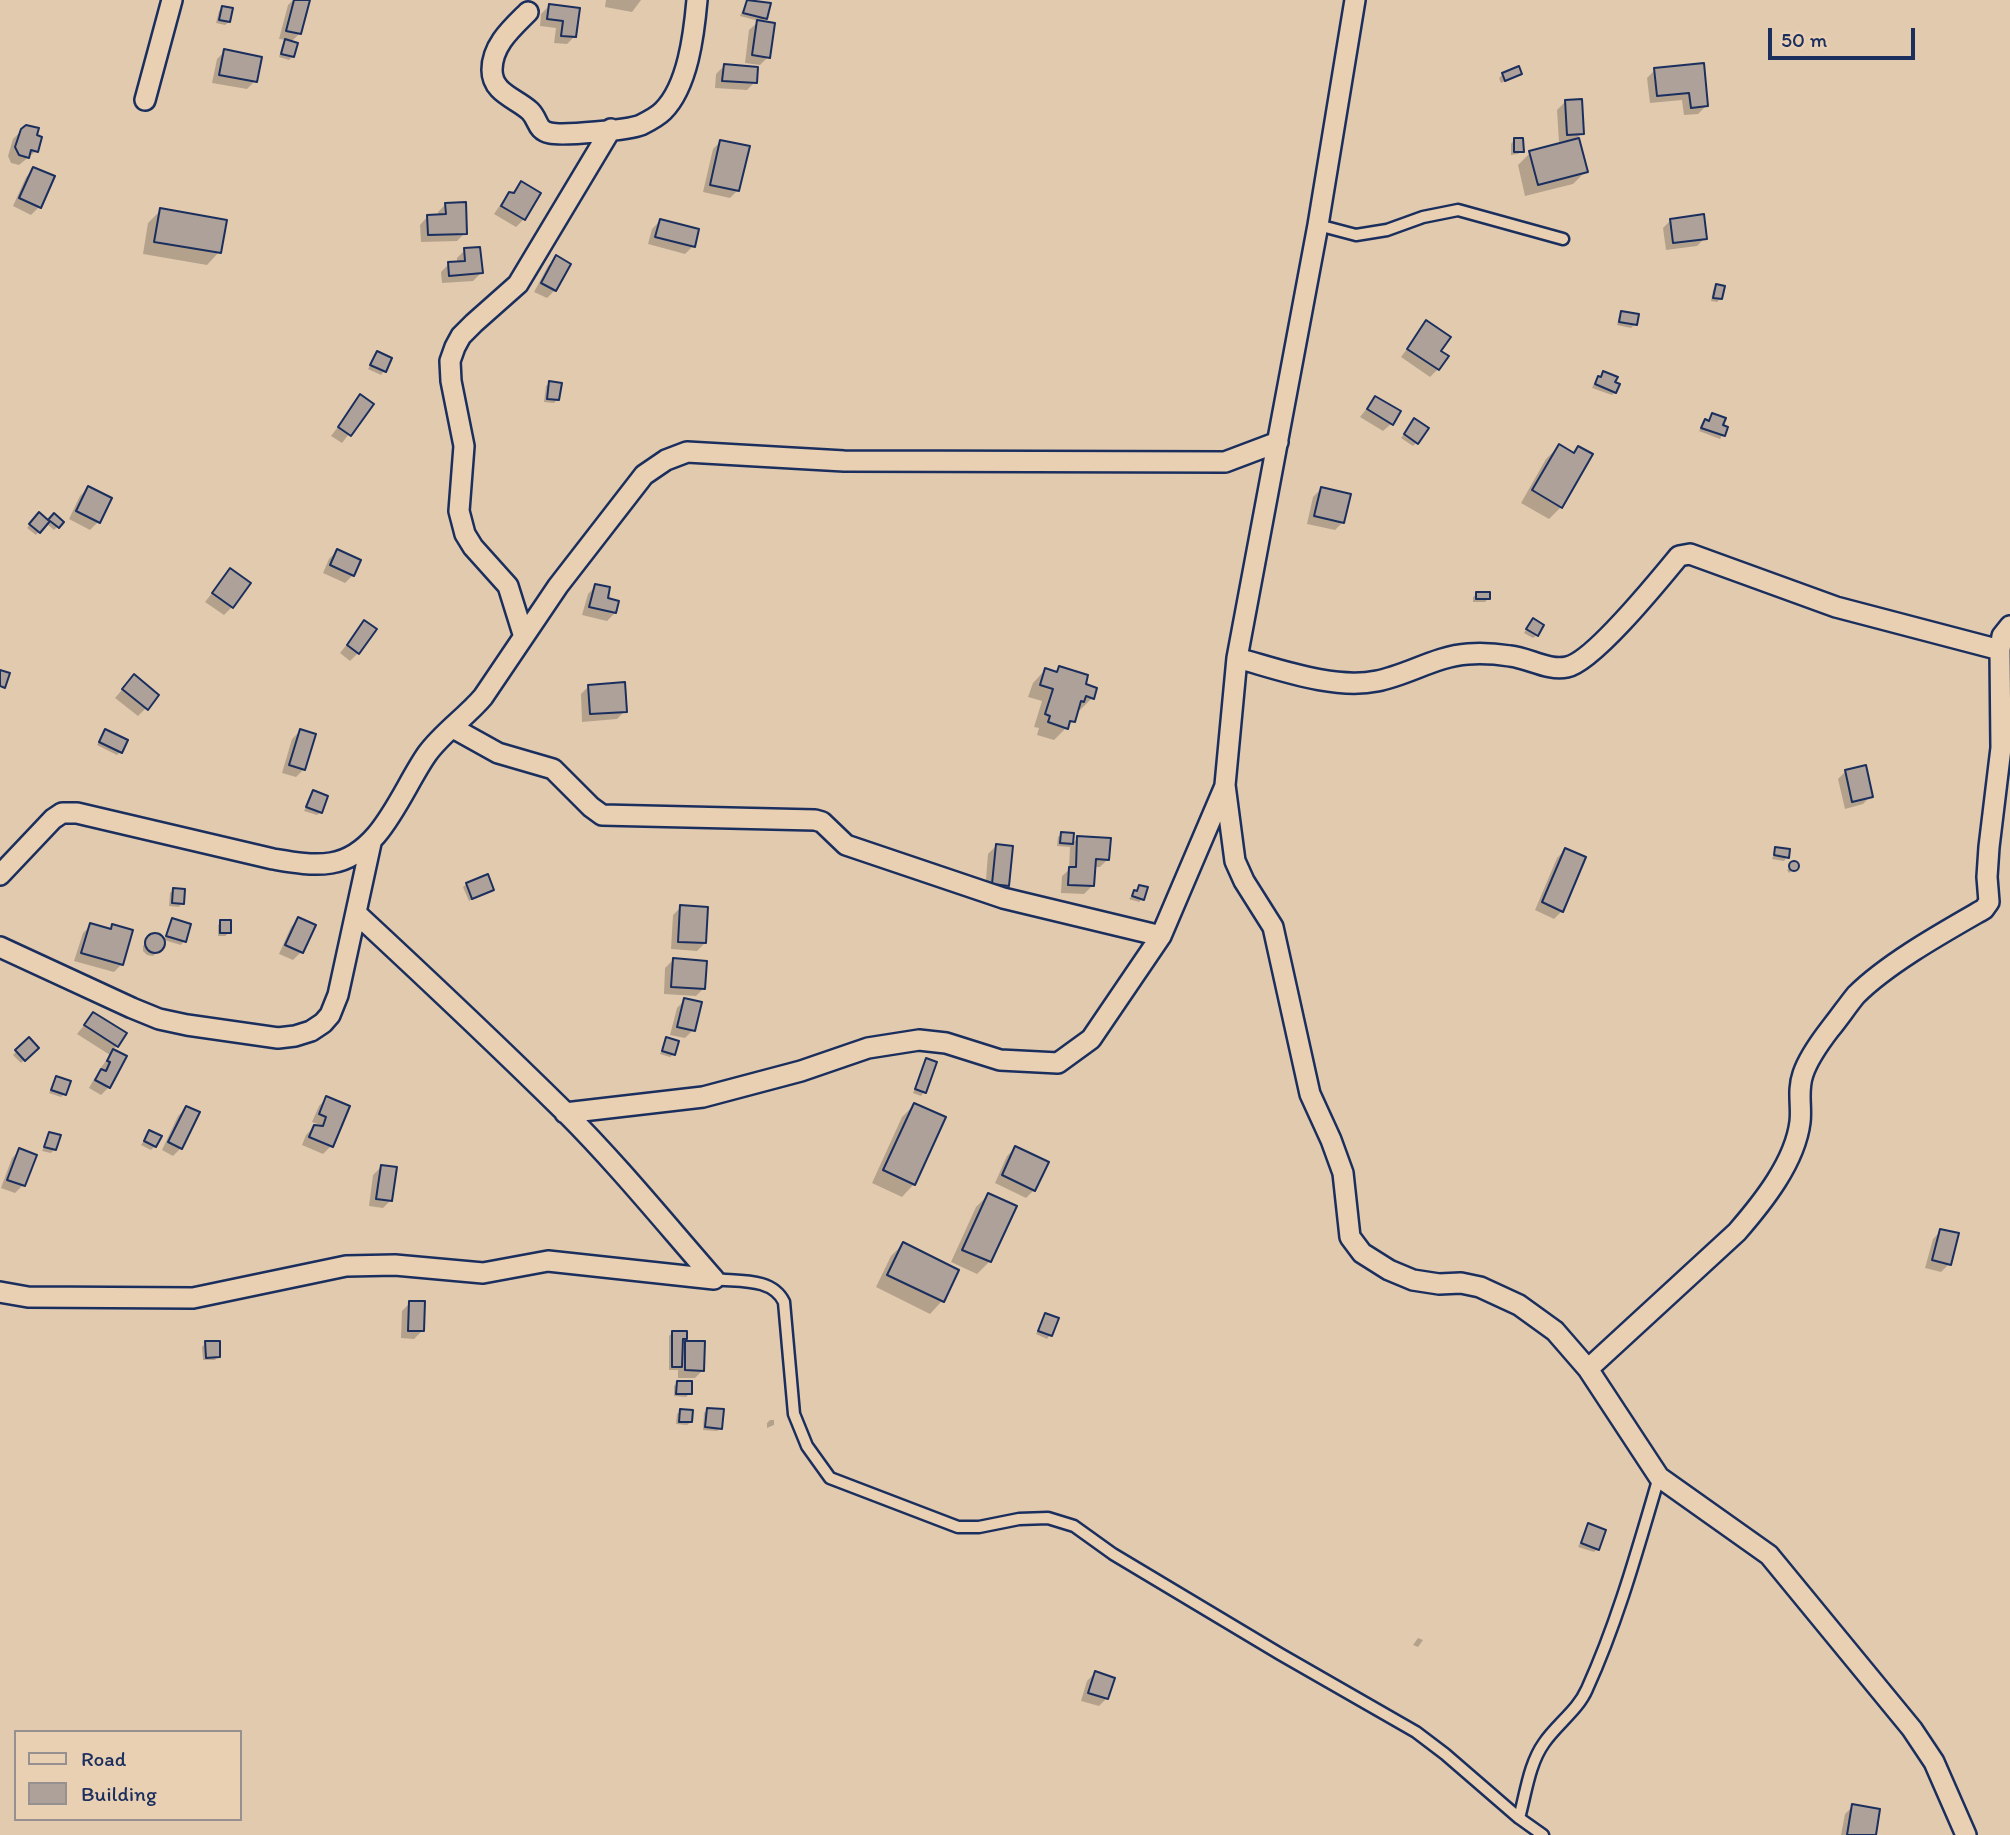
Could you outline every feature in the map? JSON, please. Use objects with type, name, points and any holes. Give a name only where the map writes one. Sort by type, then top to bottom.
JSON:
[{"type":"street","points":[[145,100],[172,0]]},
{"type":"street","points":[[528,12],[504,37],[495,54],[492,71],[495,84],[529,110],[540,129],[550,134],[566,134],[639,126],[663,111],[677,90],[690,53],[697,0]]},
{"type":"street","points":[[1354,0],[1318,225],[1237,659],[1226,785],[1236,860],[1244,881],[1273,927],[1310,1094],[1343,1173],[1350,1237],[1362,1253],[1389,1269],[1413,1280],[1480,1287],[1519,1305],[1555,1331],[1588,1369],[1659,1477],[1769,1555],[1784,1572],[1912,1729],[1934,1762],[1966,1835]]},
{"type":"street","points":[[523,634],[509,586],[473,547],[461,520],[459,511],[464,446],[451,381],[450,361],[461,336],[518,284],[611,129]]},
{"type":"street","points":[[0,947],[159,1019],[278,1038],[311,1031],[323,1023],[338,995],[371,843],[429,751],[483,697],[523,634],[644,475],[666,460],[687,452],[844,461],[1225,463],[1278,442]]},
{"type":"street","points":[[1237,659],[1313,677],[1357,684],[1379,681],[1443,658],[1469,654],[1511,656],[1551,667],[1568,667],[1584,659],[1636,608],[1679,556],[1690,554],[1836,607],[2000,650]]},
{"type":"street","points":[[1588,1369],[1737,1232],[1756,1210],[1783,1169],[1798,1135],[1799,1089],[1803,1072],[1822,1040],[1857,995],[1891,967],[1984,909],[1989,902],[1989,847],[2001,748],[2000,650],[2002,636],[2010,626]]},
{"type":"street","points":[[453,728],[498,753],[553,769],[602,815],[815,820],[822,822],[846,845],[1003,898],[1161,936]]},
{"type":"street","points":[[565,1113],[703,1097],[802,1071],[868,1048],[919,1040],[946,1042],[1000,1060],[1058,1063],[1091,1039],[1161,936],[1226,785]]},
{"type":"street","points":[[0,875],[53,818],[62,813],[77,813],[272,859],[302,863],[330,863],[350,858],[371,843]]},
{"type":"street","points":[[357,914],[458,1007],[565,1113],[631,1183],[714,1279]]},
{"type":"street","points":[[0,1292],[28,1297],[192,1298],[346,1266],[395,1265],[483,1273],[548,1261],[714,1279]]},
{"type":"lane","points":[[1318,225],[1356,235],[1387,230],[1423,217],[1458,210],[1563,239]]},
{"type":"lane","points":[[714,1279],[768,1285],[780,1294],[784,1302],[794,1414],[807,1447],[830,1478],[958,1528],[1019,1519],[1048,1518],[1074,1526],[1113,1554],[1416,1732],[1543,1835]]},
{"type":"lane","points":[[1519,1818],[1534,1761],[1544,1742],[1586,1693],[1633,1566],[1659,1477]]},
{"type":"building","points":[[294,0],[310,0],[301,34],[286,31]]},
{"type":"building","points":[[747,0],[771,3],[767,19],[743,13]]},
{"type":"building","points":[[549,4],[580,8],[576,37],[561,36],[563,21],[547,19]]},
{"type":"building","points":[[222,6],[233,8],[230,22],[219,20]]},
{"type":"building","points":[[757,20],[775,23],[770,58],[752,55]]},
{"type":"building","points":[[285,39],[298,43],[294,57],[281,54]]},
{"type":"building","points":[[224,49],[262,57],[257,82],[219,75]]},
{"type":"building","points":[[1704,63],[1708,106],[1691,108],[1689,93],[1657,96],[1654,68]]},
{"type":"building","points":[[724,64],[758,67],[757,83],[722,81]]},
{"type":"building","points":[[1519,66],[1522,74],[1505,81],[1502,73]]},
{"type":"building","points":[[1582,99],[1584,134],[1567,135],[1565,100]]},
{"type":"building","points":[[26,125],[39,128],[37,135],[42,137],[38,152],[31,150],[29,158],[19,155],[15,147],[21,129]]},
{"type":"building","points":[[1514,138],[1523,138],[1524,152],[1514,152]]},
{"type":"building","points":[[1579,138],[1588,172],[1538,185],[1529,151]]},
{"type":"building","points":[[720,140],[750,146],[739,191],[710,185]]},
{"type":"building","points":[[33,167],[55,176],[41,208],[19,198]]},
{"type":"building","points":[[521,181],[541,193],[525,220],[501,206],[509,192],[514,193]]},
{"type":"building","points":[[466,202],[467,234],[428,235],[427,215],[446,214],[445,203]]},
{"type":"building","points":[[160,208],[227,220],[221,253],[154,242]]},
{"type":"building","points":[[1704,214],[1707,239],[1673,243],[1670,219]]},
{"type":"building","points":[[660,219],[699,229],[695,247],[655,237]]},
{"type":"building","points":[[480,247],[483,273],[449,276],[448,262],[465,261],[464,248]]},
{"type":"building","points":[[556,255],[571,264],[556,291],[541,283]]},
{"type":"building","points":[[1716,284],[1725,286],[1722,299],[1713,298]]},
{"type":"building","points":[[1621,311],[1639,314],[1637,325],[1619,322]]},
{"type":"building","points":[[1426,320],[1451,337],[1441,351],[1449,356],[1439,370],[1407,349]]},
{"type":"building","points":[[377,351],[392,358],[386,372],[370,365]]},
{"type":"building","points":[[1603,371],[1618,377],[1615,382],[1620,384],[1616,393],[1595,384]]},
{"type":"building","points":[[549,381],[562,383],[559,400],[547,399]]},
{"type":"building","points":[[360,394],[374,404],[351,436],[338,427]]},
{"type":"building","points":[[1375,396],[1401,411],[1393,425],[1367,409]]},
{"type":"building","points":[[1712,413],[1726,418],[1723,425],[1728,427],[1725,436],[1701,428],[1705,419],[1709,421]]},
{"type":"building","points":[[1414,418],[1429,428],[1418,444],[1404,434]]},
{"type":"building","points":[[1559,444],[1574,453],[1578,446],[1593,454],[1562,508],[1532,490]]},
{"type":"building","points":[[88,486],[112,498],[100,523],[76,511]]},
{"type":"building","points":[[1321,487],[1351,494],[1344,523],[1314,516]]},
{"type":"building","points":[[39,512],[48,520],[54,513],[64,522],[59,528],[50,521],[40,533],[29,524]]},
{"type":"building","points":[[337,549],[361,560],[354,576],[330,565]]},
{"type":"building","points":[[230,568],[251,583],[233,608],[212,593]]},
{"type":"building","points":[[595,584],[610,587],[608,598],[619,601],[616,613],[589,607]]},
{"type":"building","points":[[1476,592],[1490,592],[1490,599],[1476,599]]},
{"type":"building","points":[[1533,618],[1544,625],[1538,636],[1526,629]]},
{"type":"building","points":[[364,620],[377,629],[359,654],[347,645]]},
{"type":"building","points":[[1059,666],[1088,675],[1086,684],[1097,688],[1094,699],[1086,696],[1084,702],[1081,701],[1075,722],[1070,721],[1068,729],[1048,722],[1050,716],[1045,714],[1053,689],[1040,685],[1045,668],[1057,672]]},
{"type":"building","points":[[0,670],[10,673],[5,688],[0,686]]},
{"type":"building","points":[[134,674],[159,695],[148,710],[122,689]]},
{"type":"building","points":[[625,682],[627,712],[590,714],[588,685]]},
{"type":"building","points":[[105,729],[128,740],[122,753],[99,742]]},
{"type":"building","points":[[300,729],[316,734],[305,770],[289,765]]},
{"type":"building","points":[[1866,765],[1873,797],[1852,802],[1845,770]]},
{"type":"building","points":[[313,790],[328,796],[322,813],[306,807]]},
{"type":"building","points":[[1061,832],[1074,833],[1073,844],[1060,843]]},
{"type":"building","points":[[1077,836],[1111,838],[1109,860],[1096,859],[1094,886],[1068,885],[1069,867],[1076,867]]},
{"type":"building","points":[[996,844],[1013,846],[1009,886],[992,884]]},
{"type":"building","points":[[1775,847],[1790,849],[1789,858],[1774,855]]},
{"type":"building","points":[[1565,848],[1586,857],[1563,912],[1542,902]]},
{"type":"building","points":[[1794,861],[1798,862],[1798,870],[1794,871],[1790,870],[1789,866],[1790,862]]},
{"type":"building","points":[[488,874],[494,890],[472,899],[466,883]]},
{"type":"building","points":[[1139,885],[1148,887],[1144,900],[1132,896]]},
{"type":"building","points":[[173,888],[185,889],[184,904],[172,903]]},
{"type":"building","points":[[680,905],[708,907],[706,943],[678,942]]},
{"type":"building","points":[[298,917],[316,925],[303,953],[285,945]]},
{"type":"building","points":[[172,918],[191,924],[186,942],[166,936]]},
{"type":"building","points":[[220,920],[231,920],[231,933],[220,933]]},
{"type":"building","points":[[90,923],[111,929],[112,924],[133,930],[123,965],[81,953]]},
{"type":"building","points":[[155,933],[162,936],[165,943],[162,950],[155,953],[148,950],[145,943],[148,936]]},
{"type":"building","points":[[673,958],[707,961],[705,989],[671,987]]},
{"type":"building","points":[[684,998],[702,1002],[695,1031],[677,1027]]},
{"type":"building","points":[[93,1012],[127,1033],[118,1047],[84,1025]]},
{"type":"building","points":[[29,1037],[39,1048],[25,1061],[15,1050]]},
{"type":"building","points":[[666,1037],[679,1041],[675,1055],[662,1051]]},
{"type":"building","points":[[113,1049],[127,1056],[110,1088],[95,1080],[101,1069],[106,1071]]},
{"type":"building","points":[[926,1058],[937,1062],[926,1093],[915,1089]]},
{"type":"building","points":[[56,1076],[71,1081],[66,1095],[51,1090]]},
{"type":"building","points":[[326,1096],[350,1106],[333,1147],[309,1137],[314,1125],[323,1126],[326,1117],[319,1114]]},
{"type":"building","points":[[914,1103],[946,1117],[915,1185],[883,1170]]},
{"type":"building","points":[[186,1106],[200,1112],[182,1149],[168,1142]]},
{"type":"building","points":[[149,1130],[162,1136],[156,1147],[144,1141]]},
{"type":"building","points":[[49,1132],[61,1135],[56,1150],[44,1147]]},
{"type":"building","points":[[1015,1146],[1049,1162],[1035,1191],[1002,1175]]},
{"type":"building","points":[[19,1148],[37,1155],[25,1186],[7,1180]]},
{"type":"building","points":[[381,1165],[397,1167],[392,1201],[376,1199]]},
{"type":"building","points":[[988,1193],[1017,1206],[991,1262],[962,1250]]},
{"type":"building","points":[[1940,1229],[1959,1233],[1951,1265],[1932,1260]]},
{"type":"building","points":[[903,1242],[959,1270],[944,1302],[887,1275]]},
{"type":"building","points":[[409,1301],[425,1301],[424,1331],[408,1331]]},
{"type":"building","points":[[1045,1313],[1059,1318],[1052,1336],[1038,1331]]},
{"type":"building","points":[[672,1331],[687,1331],[687,1339],[683,1339],[682,1367],[672,1367]]},
{"type":"building","points":[[205,1341],[220,1341],[220,1357],[206,1358]]},
{"type":"building","points":[[685,1341],[705,1341],[704,1371],[685,1370]]},
{"type":"building","points":[[677,1381],[692,1381],[692,1394],[676,1394]]},
{"type":"building","points":[[707,1408],[724,1409],[722,1429],[705,1427]]},
{"type":"building","points":[[680,1409],[693,1410],[692,1422],[679,1422]]},
{"type":"building","points":[[1588,1523],[1606,1530],[1599,1550],[1581,1543]]},
{"type":"building","points":[[1095,1671],[1115,1678],[1108,1699],[1088,1693]]},
{"type":"building","points":[[1852,1804],[1880,1809],[1876,1835],[1847,1835]]}]
